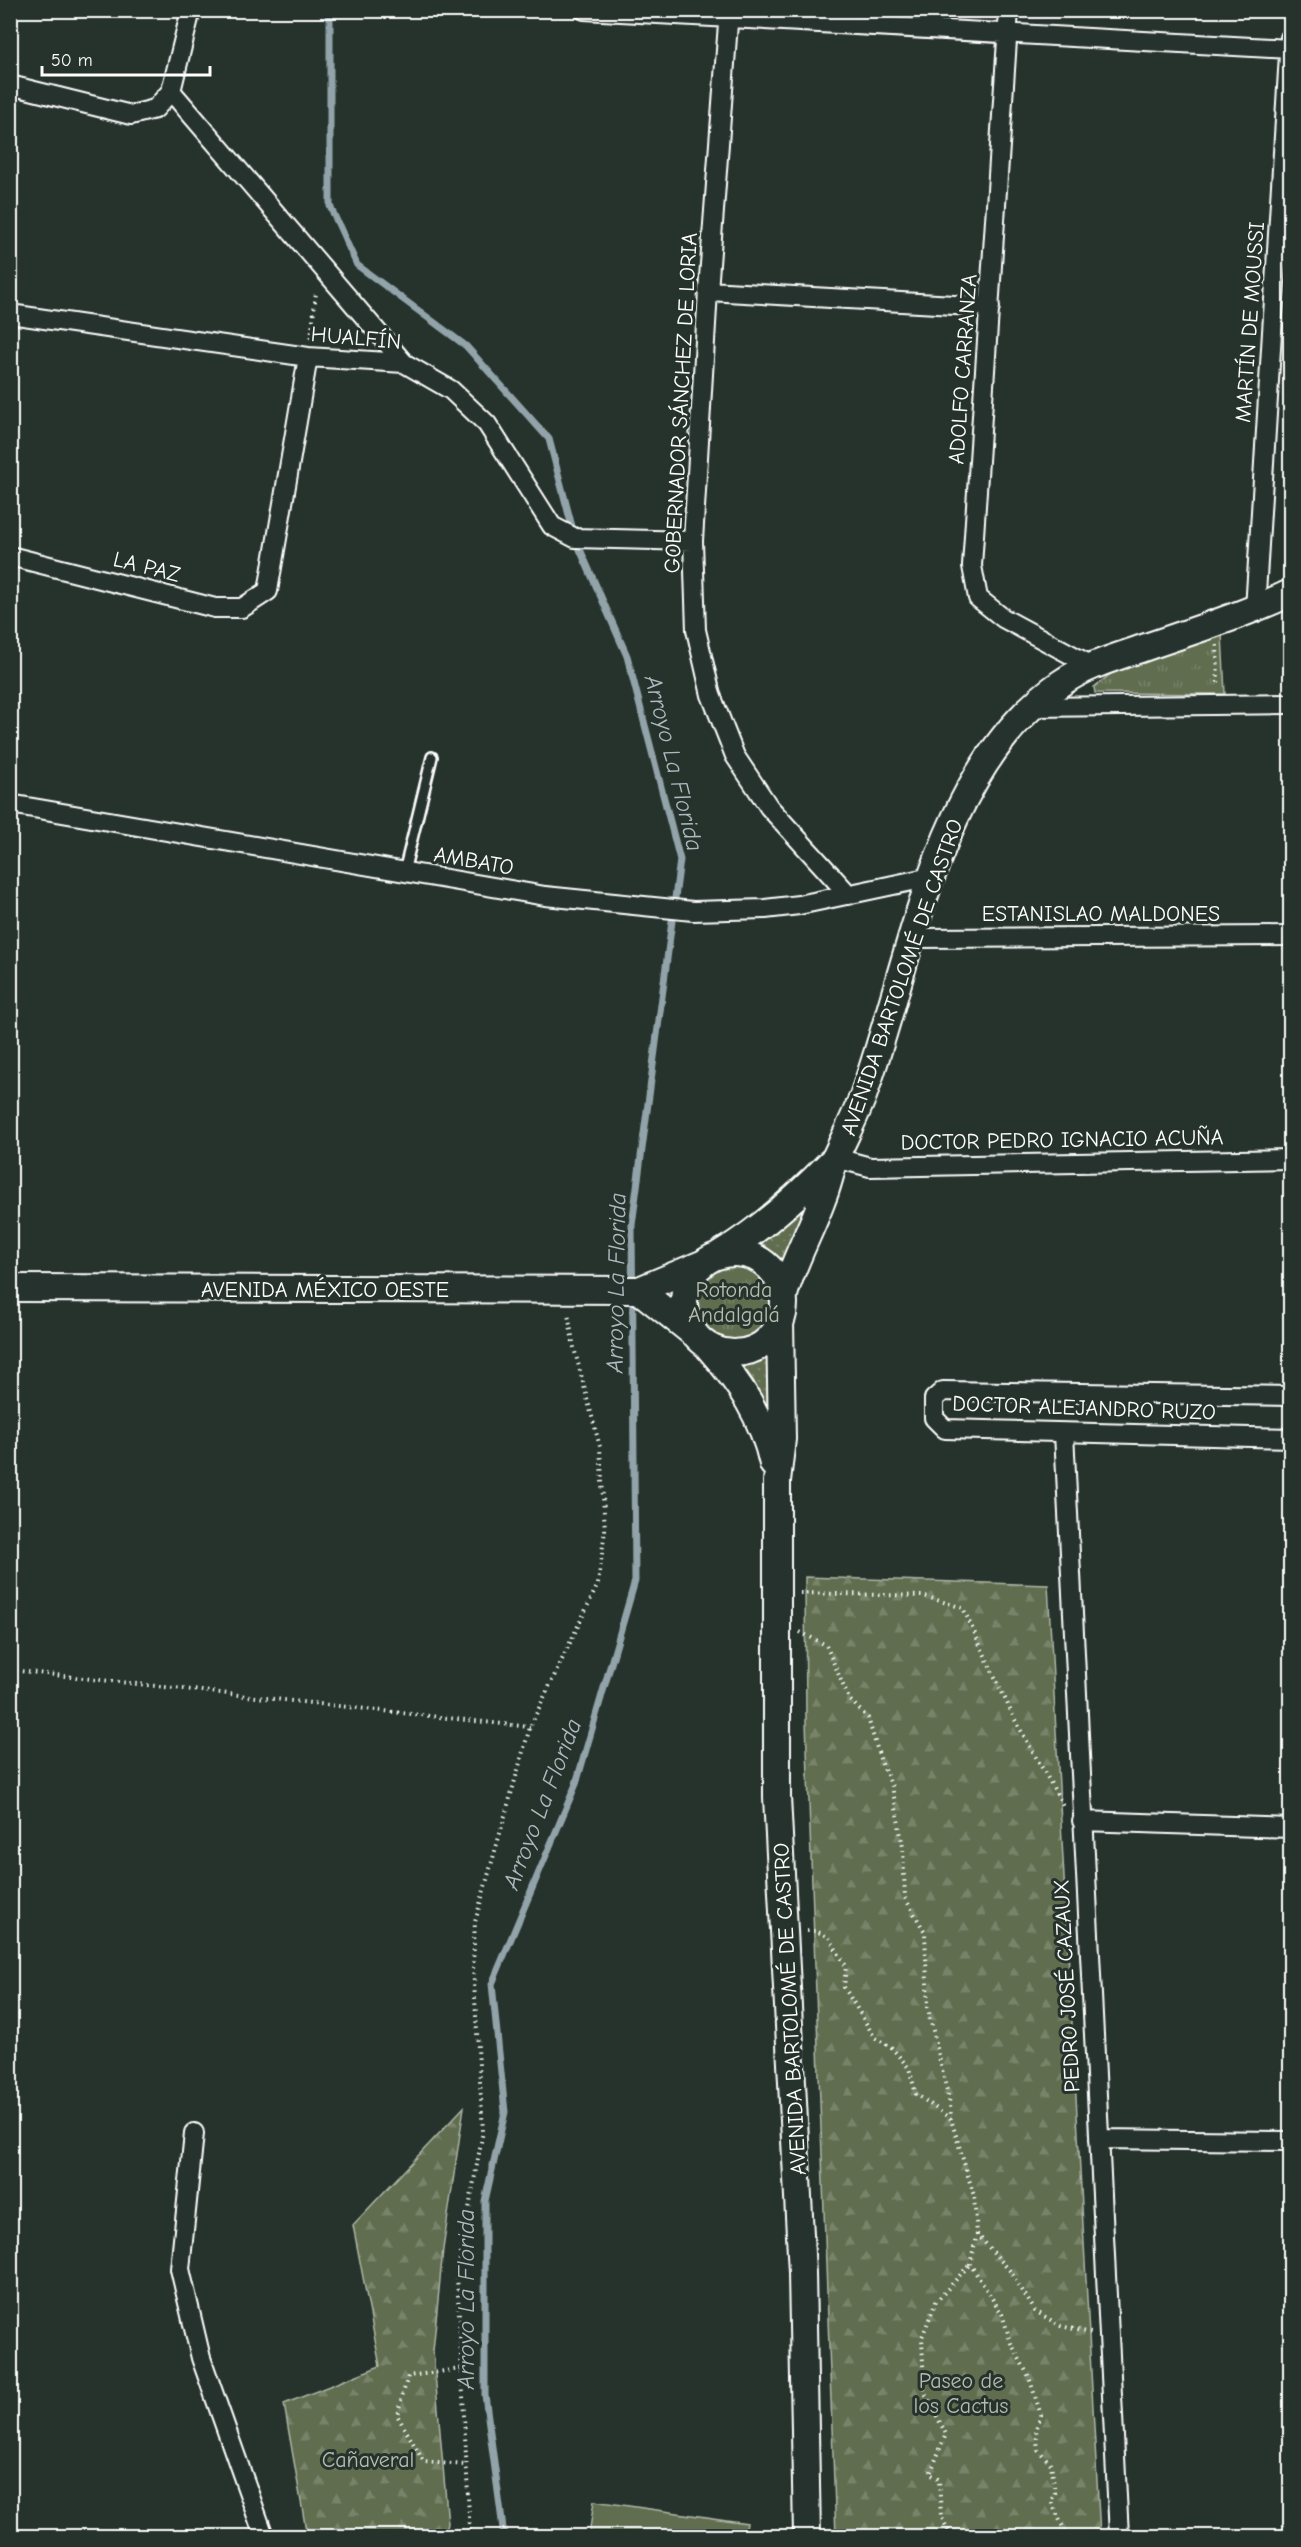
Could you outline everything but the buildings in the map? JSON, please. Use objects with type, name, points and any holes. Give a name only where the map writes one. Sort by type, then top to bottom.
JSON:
[{"type":"main road","name":"AVENIDA BARTOLOMÉ DE CASTRO","points":[[784,1295],[792,1267],[823,1200],[836,1158],[866,1088],[932,877],[975,776],[995,745],[1032,707],[1061,683],[1092,666],[1255,610],[1290,593]]},
{"type":"main road","name":"AVENIDA BARTOLOMÉ DE CASTRO","points":[[712,1258],[741,1241],[779,1211],[836,1158]]},
{"type":"main road","points":[[639,1290],[703,1342],[734,1354],[752,1350],[766,1341],[780,1321],[784,1295],[778,1277],[768,1264],[744,1253],[712,1258],[690,1280],[684,1299],[687,1317],[703,1342]]},
{"type":"main road","name":"AVENIDA MÉXICO OESTE","points":[[10,1288],[639,1290],[712,1258]]},
{"type":"main road","name":"AVENIDA BARTOLOMÉ DE CASTRO","points":[[780,1321],[782,1439],[777,1481],[777,1797],[802,2273],[807,2536]]},
{"type":"main road","name":"AVENIDA BARTOLOMÉ DE CASTRO","points":[[703,1342],[729,1370],[751,1404],[770,1449],[777,1481]]},
{"type":"street","points":[[10,85],[131,115],[155,109],[171,91],[191,10]]},
{"type":"street","points":[[584,10],[729,15],[1007,34],[1290,49]]},
{"type":"street","name":"ADOLFO CARRANZA","points":[[1009,10],[972,566],[978,598],[1003,618],[1092,666]]},
{"type":"street","name":"GOBERNADOR SÁNCHEZ DE LORIA","points":[[729,15],[708,291],[693,541],[696,630],[711,695],[735,756],[769,807],[849,895]]},
{"type":"street","name":"MARTÍN DE MOUSSI","points":[[1255,610],[1290,37]]},
{"type":"street","points":[[171,91],[404,363]]},
{"type":"street","points":[[708,291],[990,307]]},
{"type":"street","name":"HUALFÍN","points":[[10,314],[308,357],[404,363],[451,390],[487,424],[552,526],[576,538],[693,541]]},
{"type":"street","name":"LA PAZ","points":[[10,556],[215,608],[242,608],[268,591],[308,357]]},
{"type":"street","points":[[1032,707],[1290,704]]},
{"type":"street","name":"AMBATO","points":[[10,804],[545,896],[653,908],[693,911],[765,909],[799,905],[932,877]]},
{"type":"street","name":"ESTANISLAO MALDONES","points":[[913,938],[1290,936]]},
{"type":"street","name":"DOCTOR PEDRO IGNACIO ACUÑA","points":[[836,1158],[870,1167],[1290,1159]]},
{"type":"street","name":"DOCTOR ALEJANDRO RUZO","points":[[1290,1396],[943,1391],[934,1399],[934,1418],[945,1429],[1290,1438]]},
{"type":"street","name":"PEDRO JOSÉ CAZAUX","points":[[1064,1433],[1119,2536]]},
{"type":"street","points":[[1082,1821],[1290,1828]]},
{"type":"street","points":[[194,2133],[180,2269],[201,2358],[264,2536]]},
{"type":"street","points":[[1099,2139],[1290,2141]]},
{"type":"lane","points":[[404,872],[432,757]]},
{"type":"path","points":[[308,357],[316,305],[316,260]]},
{"type":"path","points":[[1217,622],[1219,705]]},
{"type":"path","points":[[470,2536],[457,2275],[483,2132],[473,1966],[475,1922],[530,1727],[598,1584],[605,1530],[600,1447],[574,1348],[564,1289]]},
{"type":"path","points":[[778,1593],[924,1596],[963,1608],[1014,1718],[1060,1802],[1082,1821]]},
{"type":"path","points":[[778,1622],[826,1645],[849,1699],[868,1718],[881,1762],[892,1786],[903,1847],[906,1898],[925,1932],[928,2009],[950,2104],[951,2119],[974,2196],[977,2234],[970,2264],[936,2302],[922,2337],[924,2391],[946,2434],[930,2474],[939,2479],[941,2516],[951,2536]]},
{"type":"path","points":[[10,1670],[530,1727]]},
{"type":"path","points":[[785,1931],[814,1931],[828,1936],[846,1966],[844,1987],[875,2038],[891,2047],[909,2068],[916,2094],[951,2119]]},
{"type":"path","points":[[977,2234],[1011,2272],[1035,2311],[1061,2326],[1110,2337]]},
{"type":"path","points":[[970,2264],[1002,2314],[1011,2343],[1029,2377],[1041,2415],[1036,2430],[1038,2450],[1051,2464],[1055,2493],[1051,2501],[1067,2536]]},
{"type":"path","points":[[461,2369],[408,2376],[397,2415],[424,2462],[467,2465]]},
{"type":"green space","points":[[1222,634],[1225,694],[1095,693],[1094,687],[1112,673]]},
{"type":"green space","points":[[812,1195],[785,1262],[760,1242]]},
{"type":"green space","name":"Rotonda Andalgalá","points":[[734,1263],[748,1266],[761,1274],[769,1287],[772,1301],[769,1315],[761,1328],[748,1336],[734,1339],[720,1336],[707,1328],[699,1315],[696,1301],[699,1287],[707,1274],[720,1266]]},
{"type":"green space","points":[[768,1358],[769,1411],[753,1380],[742,1365]]},
{"type":"green space","name":"Paseo de los Cactus","points":[[805,1577],[1048,1585],[1100,2536],[836,2536],[806,1721]]},
{"type":"green space","name":"Cañaveral","points":[[464,2107],[443,2249],[433,2351],[448,2524],[444,2536],[307,2536],[284,2404],[380,2366],[353,2225]]},
{"type":"green space","points":[[594,2501],[747,2523],[745,2536],[589,2536]]},
{"type":"waterway","name":"Arroyo La Florida","points":[[326,10],[330,19],[330,206],[357,265],[466,346],[549,439],[575,538],[627,656],[680,860],[632,1225],[635,1581],[576,1784],[492,1984],[505,2112],[485,2201],[485,2395],[504,2536]]}]
